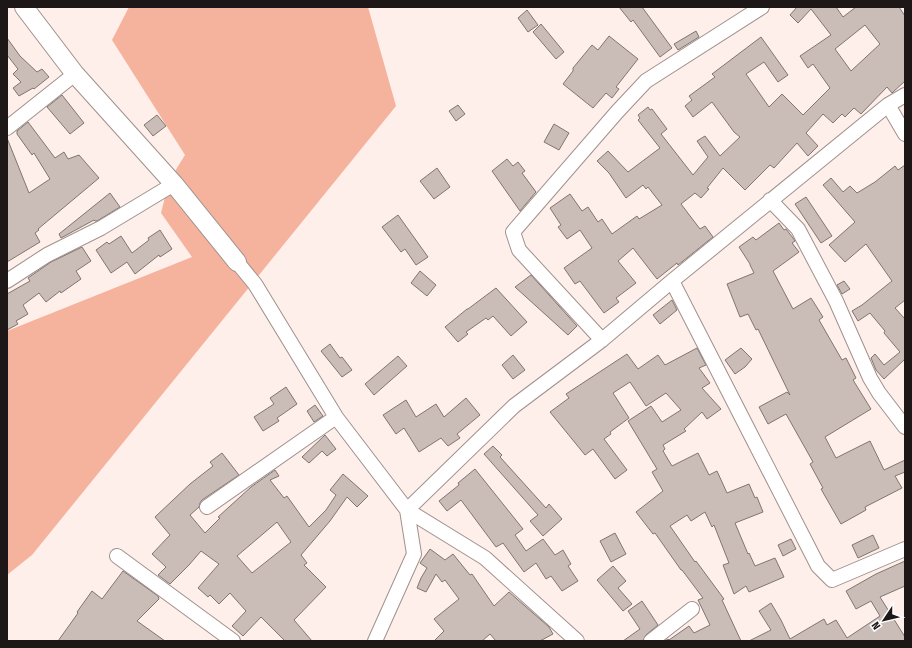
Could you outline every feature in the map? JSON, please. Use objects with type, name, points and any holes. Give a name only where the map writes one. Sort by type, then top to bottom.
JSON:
[{"type":"street","points":[[24,7],[75,74],[174,184],[255,284],[336,417],[407,510],[485,558],[577,641]]},
{"type":"street","points":[[602,340],[519,250],[513,232],[616,112],[646,81],[762,7]]},
{"type":"street","points":[[7,128],[75,74]]},
{"type":"street","points":[[407,510],[514,406],[602,340],[770,200],[888,105],[905,95]]},
{"type":"street","points":[[888,105],[905,134]]},
{"type":"street","points":[[7,281],[47,256],[101,228],[174,184]]},
{"type":"street","points":[[770,200],[798,229],[836,301],[870,378],[879,393],[905,427]]},
{"type":"street","points":[[672,281],[818,566],[832,580],[905,549]]},
{"type":"street","points":[[207,507],[336,417]]},
{"type":"street","points":[[375,641],[414,554],[407,510]]},
{"type":"street","points":[[117,556],[233,641]]},
{"type":"street","points":[[651,641],[692,609]]},
{"type":"shaded area","points":[[129,7],[368,7],[396,106],[32,555],[7,575],[7,331],[192,257],[161,213],[169,181],[185,155],[112,40]]},
{"type":"building","points":[[619,7],[642,7],[672,48],[660,57],[633,20],[631,22]]},
{"type":"building","points":[[797,7],[836,7],[843,17],[856,7],[899,7],[905,16],[905,81],[892,93],[887,87],[861,114],[854,108],[845,117],[842,114],[833,123],[823,114],[806,133],[818,146],[808,156],[797,143],[774,168],[770,165],[745,190],[723,168],[701,198],[695,193],[681,204],[700,229],[705,226],[713,237],[678,265],[677,263],[657,279],[633,248],[618,261],[636,283],[616,298],[619,302],[604,313],[580,281],[575,284],[564,268],[592,248],[580,230],[567,239],[558,227],[561,225],[550,208],[570,194],[582,211],[588,207],[598,222],[602,219],[612,234],[637,216],[639,219],[662,205],[648,187],[646,189],[643,185],[626,198],[609,173],[597,161],[608,151],[628,172],[660,148],[638,120],[640,118],[638,115],[648,107],[650,110],[652,109],[667,129],[661,134],[693,175],[708,157],[697,141],[705,136],[720,156],[740,137],[734,132],[712,102],[693,117],[685,106],[692,100],[689,96],[715,77],[712,74],[761,37],[788,75],[778,82],[764,62],[746,74],[769,107],[782,94],[803,115],[830,88],[813,64],[808,68],[800,56],[831,35],[811,9],[798,23],[790,15]],"holes":[[[865,25],[880,44],[851,71],[835,49]]]},
{"type":"building","points":[[527,10],[538,25],[528,32],[518,18]]},
{"type":"building","points":[[541,24],[564,52],[556,59],[533,32]]},
{"type":"building","points":[[696,31],[699,37],[678,50],[674,44]]},
{"type":"building","points":[[609,36],[638,59],[616,87],[619,89],[612,98],[606,93],[593,108],[563,84],[573,71],[573,68],[592,45],[598,50]]},
{"type":"building","points":[[7,38],[20,56],[37,72],[42,69],[49,77],[34,89],[33,88],[19,96],[13,88],[21,82],[13,74],[18,69],[7,55]]},
{"type":"building","points":[[62,95],[84,123],[70,134],[47,107]]},
{"type":"building","points":[[458,105],[465,114],[456,121],[449,111]]},
{"type":"building","points":[[157,115],[166,126],[153,136],[144,125]]},
{"type":"building","points":[[28,122],[55,158],[64,152],[68,159],[79,155],[99,178],[38,229],[39,230],[35,233],[40,242],[7,262],[7,138],[29,193],[50,179],[34,153],[32,155],[17,134],[17,131]]},
{"type":"building","points":[[554,124],[569,133],[559,150],[544,142]]},
{"type":"building","points":[[507,159],[513,166],[518,162],[525,171],[522,173],[536,192],[520,211],[492,171]]},
{"type":"building","points":[[905,165],[905,300],[895,308],[905,319],[905,359],[884,379],[876,370],[871,358],[875,354],[884,365],[900,352],[870,313],[858,321],[852,311],[892,281],[866,244],[845,262],[829,245],[855,222],[823,185],[831,178],[843,192],[850,186],[857,193],[875,182],[895,166],[898,170]]},
{"type":"building","points":[[437,168],[450,187],[434,199],[420,181]]},
{"type":"building","points":[[110,193],[120,207],[97,221],[94,220],[61,238],[59,234]]},
{"type":"building","points":[[806,197],[832,236],[821,243],[795,204]]},
{"type":"building","points":[[398,215],[428,257],[416,265],[405,249],[401,252],[382,227]]},
{"type":"building","points":[[779,223],[793,238],[795,241],[792,243],[799,252],[773,271],[793,309],[811,298],[823,317],[819,320],[842,360],[846,358],[856,378],[853,380],[871,409],[825,437],[836,458],[870,441],[884,470],[905,460],[905,472],[895,476],[902,488],[865,507],[866,510],[841,524],[821,489],[823,488],[810,464],[813,462],[786,414],[768,424],[759,407],[787,392],[790,395],[758,329],[756,330],[748,314],[740,317],[727,284],[754,273],[739,247],[753,237],[756,240]]},
{"type":"building","points":[[160,230],[172,249],[160,257],[159,255],[135,274],[127,262],[111,273],[96,250],[107,242],[109,244],[121,236],[132,253],[149,240],[148,238]]},
{"type":"building","points":[[82,247],[91,261],[76,271],[81,279],[61,293],[60,291],[46,302],[39,293],[23,305],[28,314],[16,321],[18,324],[7,330],[7,294],[30,281],[28,278],[51,262]]},
{"type":"building","points":[[420,271],[436,285],[427,296],[411,283]]},
{"type":"building","points":[[531,275],[577,326],[568,335],[515,287]]},
{"type":"building","points":[[844,281],[850,289],[842,294],[837,285]]},
{"type":"building","points":[[496,288],[527,322],[511,336],[493,316],[488,320],[486,318],[466,332],[468,334],[458,342],[445,327]]},
{"type":"building","points":[[672,300],[677,310],[660,324],[653,315]]},
{"type":"building","points":[[330,344],[340,358],[342,357],[352,370],[342,377],[321,351]]},
{"type":"building","points":[[697,348],[706,365],[699,368],[710,383],[702,388],[721,409],[707,419],[702,412],[684,429],[686,431],[663,445],[665,449],[663,451],[672,466],[698,453],[709,475],[717,471],[727,493],[749,484],[755,498],[757,497],[763,512],[735,523],[748,554],[749,553],[755,566],[775,558],[784,577],[749,592],[746,586],[734,594],[723,565],[729,563],[714,525],[712,527],[705,512],[691,521],[687,515],[670,526],[695,562],[696,561],[724,599],[722,600],[741,641],[665,641],[668,639],[669,640],[689,626],[694,633],[710,625],[698,600],[703,598],[655,533],[653,534],[636,512],[663,491],[652,472],[657,469],[628,421],[651,406],[662,422],[681,410],[666,393],[646,406],[630,382],[613,393],[629,418],[610,432],[611,434],[604,439],[627,470],[615,479],[593,449],[585,455],[550,412],[569,398],[566,394],[627,354],[638,369],[658,355],[665,365]]},
{"type":"building","points":[[741,348],[752,359],[745,367],[735,374],[725,360]]},
{"type":"building","points":[[513,355],[525,370],[513,379],[502,365]]},
{"type":"building","points":[[398,356],[407,366],[374,395],[365,384]]},
{"type":"building","points":[[286,387],[297,404],[277,418],[279,421],[263,431],[254,417],[274,404],[270,398]]},
{"type":"building","points":[[466,398],[480,415],[457,434],[460,438],[448,446],[441,438],[419,452],[404,428],[396,434],[383,415],[406,400],[416,417],[436,404],[444,417]]},
{"type":"building","points":[[315,405],[323,416],[314,422],[307,411]]},
{"type":"building","points":[[325,435],[336,449],[327,456],[322,451],[309,463],[302,457]]},
{"type":"building","points":[[493,446],[502,455],[500,457],[546,508],[549,504],[562,519],[543,536],[530,521],[538,515],[484,454]]},
{"type":"building","points":[[222,453],[239,475],[202,500],[199,507],[190,515],[205,533],[220,518],[218,517],[251,487],[275,470],[279,476],[270,480],[284,498],[287,496],[309,527],[326,510],[336,495],[330,490],[343,474],[368,496],[357,507],[347,497],[330,521],[301,555],[307,563],[304,565],[326,587],[294,620],[312,641],[285,641],[261,617],[243,636],[232,626],[246,611],[230,593],[219,604],[210,595],[208,597],[198,588],[219,564],[201,551],[170,584],[158,575],[166,567],[152,554],[170,535],[155,517],[190,484],[213,466],[210,462]],"holes":[[[277,522],[291,542],[252,573],[237,556]]]},
{"type":"building","points":[[475,469],[523,529],[515,535],[526,551],[543,539],[555,555],[563,550],[571,564],[568,566],[578,581],[562,591],[551,576],[546,579],[536,563],[524,572],[503,543],[496,547],[461,500],[447,511],[439,501],[459,485],[458,483]]},
{"type":"building","points":[[615,533],[626,554],[611,562],[600,541]]},
{"type":"building","points":[[873,535],[879,548],[858,558],[852,545]]},
{"type":"building","points":[[791,539],[796,549],[783,556],[778,545]]},
{"type":"building","points":[[430,549],[445,560],[453,554],[470,575],[472,574],[494,606],[509,592],[549,627],[553,634],[540,641],[496,641],[490,634],[482,641],[434,641],[444,631],[434,619],[459,599],[445,580],[442,582],[436,574],[426,592],[417,588],[427,568],[420,563]]},
{"type":"building","points":[[905,561],[905,586],[880,597],[905,637],[905,641],[749,641],[771,630],[759,611],[771,603],[790,639],[824,619],[827,625],[836,620],[847,638],[880,616],[871,601],[856,609],[846,591],[876,574]]},
{"type":"building","points":[[613,566],[626,581],[618,588],[632,604],[623,611],[597,580]]},
{"type":"building","points":[[123,571],[158,596],[159,599],[137,621],[165,641],[58,641],[92,591],[102,599]]},
{"type":"building","points":[[642,601],[658,625],[646,635],[643,641],[623,641],[640,629],[628,611]]}]
